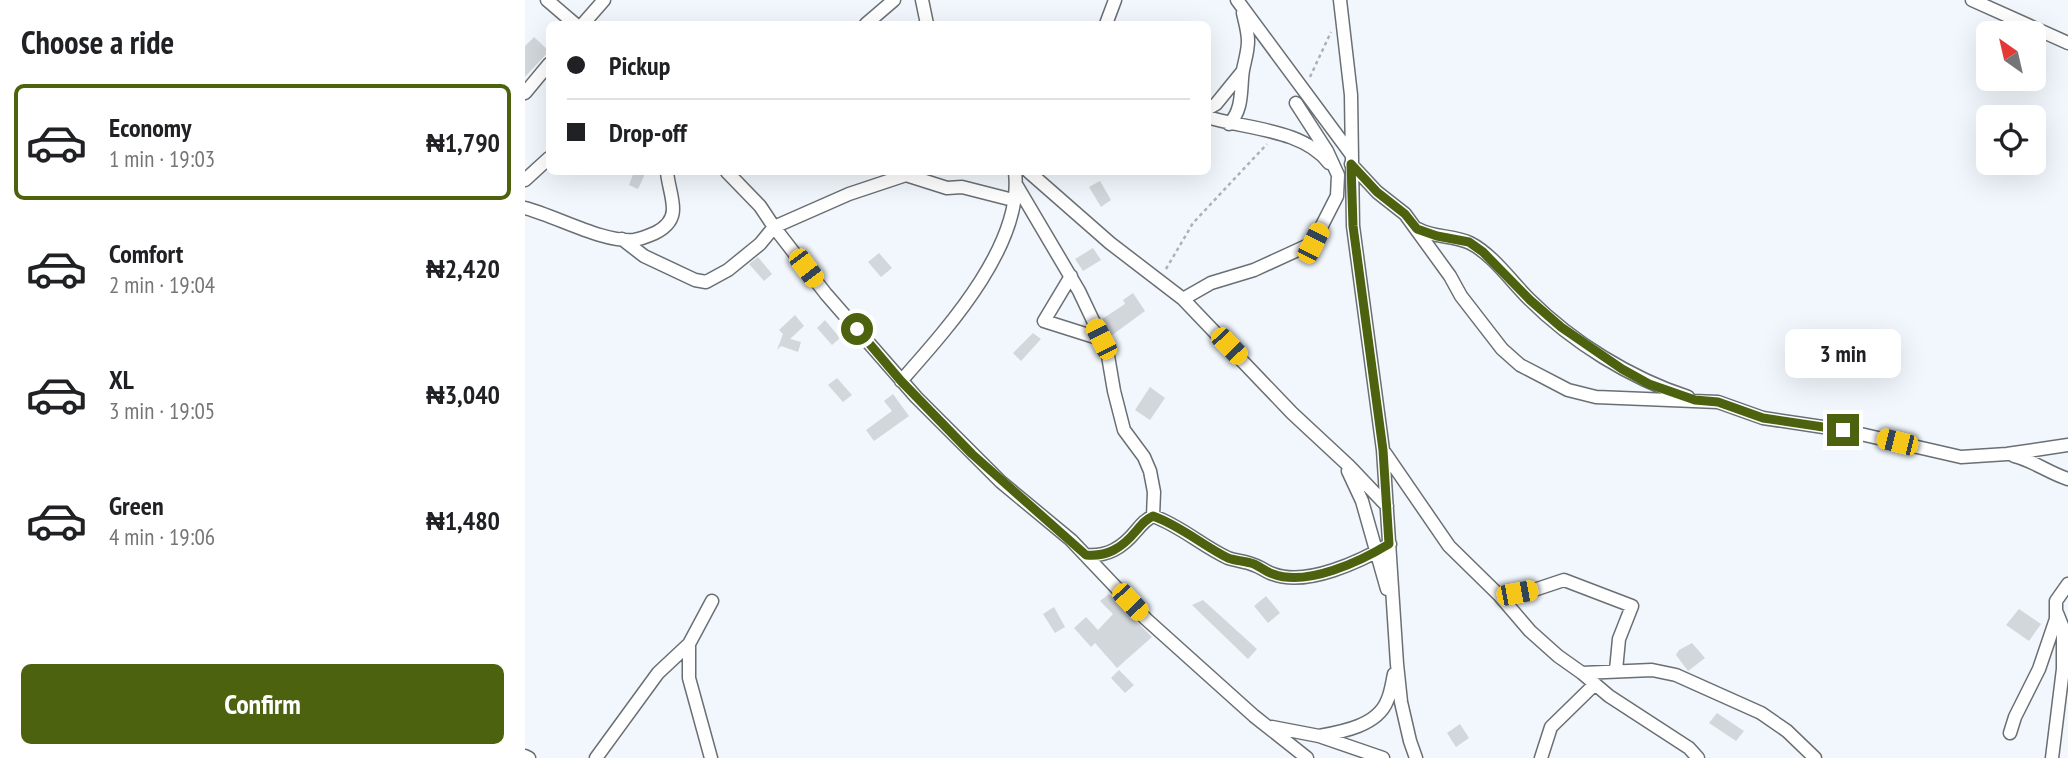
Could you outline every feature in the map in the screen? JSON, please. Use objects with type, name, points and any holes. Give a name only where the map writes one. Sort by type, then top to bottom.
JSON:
[{"type":"street","points":[[548,0],[572,21]]},
{"type":"street","points":[[586,21],[604,0]]},
{"type":"street","points":[[870,21],[894,0]]},
{"type":"street","points":[[922,0],[926,21]]},
{"type":"street","points":[[1107,21],[1115,0]]},
{"type":"street","points":[[1972,0],[2068,43]]},
{"type":"street","points":[[1229,124],[1234,119],[1241,98],[1248,40],[1239,4]]},
{"type":"street","points":[[1239,4],[1351,160],[1377,192],[1405,214],[1487,331],[1520,365],[1582,395],[1718,402],[1763,418],[1843,430],[1961,457],[2007,454],[2068,445]]},
{"type":"street","points":[[1340,6],[1351,95],[1353,226],[1383,450],[1396,660],[1401,702],[1416,758]]},
{"type":"street","points":[[525,93],[546,68]]},
{"type":"street","points":[[1211,107],[1243,71]]},
{"type":"street","points":[[1183,299],[1212,283],[1254,270],[1313,243],[1337,196],[1338,175],[1327,150],[1296,103]]},
{"type":"street","points":[[1211,118],[1298,141],[1326,159],[1338,175]]},
{"type":"street","points":[[525,180],[546,161]]},
{"type":"street","points":[[525,208],[610,238],[643,238],[669,224],[673,210],[667,175]]},
{"type":"street","points":[[730,175],[761,206],[826,294],[901,381],[1001,482],[1086,555],[1146,619],[1254,716],[1307,758]]},
{"type":"street","points":[[622,239],[644,256],[695,280],[706,282],[728,270],[760,244],[774,227],[893,176],[906,175],[947,188],[963,187],[1013,200]]},
{"type":"street","points":[[1015,175],[1017,186],[1071,276],[1101,339],[1111,364],[1114,391],[1124,430],[1144,457],[1150,471],[1154,492],[1153,516]]},
{"type":"street","points":[[1032,175],[1067,207],[1183,299],[1292,413],[1335,452],[1387,506]]},
{"type":"street","points":[[901,381],[969,299],[1000,243],[1013,210],[1017,186]]},
{"type":"street","points":[[1417,229],[1469,242],[1483,252],[1561,327],[1649,384],[1695,400]]},
{"type":"street","points":[[1071,276],[1044,321],[1101,339]]},
{"type":"street","points":[[1383,450],[1449,546],[1500,596],[1530,631],[1609,696],[1689,747],[1698,758]]},
{"type":"street","points":[[1335,452],[1362,501],[1392,603]]},
{"type":"street","points":[[2007,454],[2030,460],[2068,479]]},
{"type":"street","points":[[1086,555],[1100,556],[1117,549],[1145,520],[1153,516],[1173,523],[1230,559],[1256,565],[1273,575],[1324,573],[1389,544]]},
{"type":"street","points":[[1500,596],[1534,590],[1564,580],[1632,606],[1619,639],[1616,670]]},
{"type":"street","points":[[2010,733],[2039,669],[2056,619],[2056,601],[2068,584]]},
{"type":"street","points":[[596,758],[659,673],[689,644],[712,601]]},
{"type":"street","points":[[2055,610],[2063,628]]},
{"type":"street","points":[[2052,758],[2063,669],[2063,628],[2068,615]]},
{"type":"street","points":[[689,644],[689,678],[711,758]]},
{"type":"street","points":[[1319,736],[1341,732],[1364,723],[1379,712],[1387,703],[1396,660]]},
{"type":"street","points":[[1581,673],[1652,670],[1676,675],[1761,713],[1787,731],[1815,758]]},
{"type":"street","points":[[1541,758],[1551,727],[1595,684]]},
{"type":"street","points":[[1268,726],[1319,736],[1383,758]]},
{"type":"path","points":[[1303,90],[1340,6]]},
{"type":"path","points":[[1160,281],[1193,223],[1275,133]]},
{"type":"building","points":[[534,37],[546,48],[546,54],[525,77],[525,46]]},
{"type":"building","points":[[633,175],[645,175],[638,189],[629,185]]},
{"type":"building","points":[[1100,181],[1111,200],[1101,207],[1089,187]]},
{"type":"building","points":[[1093,248],[1101,260],[1083,271],[1075,259]]},
{"type":"building","points":[[879,253],[892,268],[881,277],[868,262]]},
{"type":"building","points":[[758,257],[772,274],[764,281],[749,264]]},
{"type":"building","points":[[1133,293],[1145,311],[1111,336],[1102,319],[1125,304],[1123,300]]},
{"type":"building","points":[[795,315],[804,326],[790,339],[801,342],[798,352],[781,346],[777,350],[783,334],[779,330]]},
{"type":"building","points":[[825,320],[840,338],[832,345],[817,328]]},
{"type":"building","points":[[1033,333],[1041,339],[1021,361],[1013,353]]},
{"type":"building","points":[[837,378],[852,395],[843,402],[828,385]]},
{"type":"building","points":[[1150,387],[1165,398],[1150,420],[1135,410]]},
{"type":"building","points":[[893,394],[909,416],[874,441],[866,430],[892,411],[884,401]]},
{"type":"building","points":[[1109,594],[1152,637],[1117,668],[1095,643],[1091,647],[1074,628],[1086,617],[1098,630],[1113,614],[1100,601]]},
{"type":"building","points":[[1266,596],[1280,613],[1268,623],[1254,606]]},
{"type":"building","points":[[1203,600],[1257,649],[1248,659],[1192,605]]},
{"type":"building","points":[[1054,607],[1065,627],[1055,633],[1043,614]]},
{"type":"building","points":[[2019,609],[2041,624],[2029,641],[2006,625]]},
{"type":"building","points":[[1692,643],[1705,658],[1688,671],[1676,655],[1679,650]]},
{"type":"building","points":[[1119,670],[1134,685],[1125,693],[1111,678]]},
{"type":"building","points":[[1717,713],[1744,731],[1736,741],[1709,723]]},
{"type":"building","points":[[1460,724],[1469,738],[1456,747],[1447,733]]},
{"type":"route","points":[[857,329],[901,381],[972,454],[1086,555],[1100,556],[1117,549],[1145,520],[1153,516],[1173,523],[1230,559],[1256,565],[1273,575],[1305,576],[1324,573],[1357,561],[1389,544],[1383,450],[1353,226],[1351,164],[1377,192],[1405,214],[1417,229],[1469,242],[1483,252],[1561,327],[1649,384],[1695,400],[1718,402],[1763,418],[1843,430]]}]
